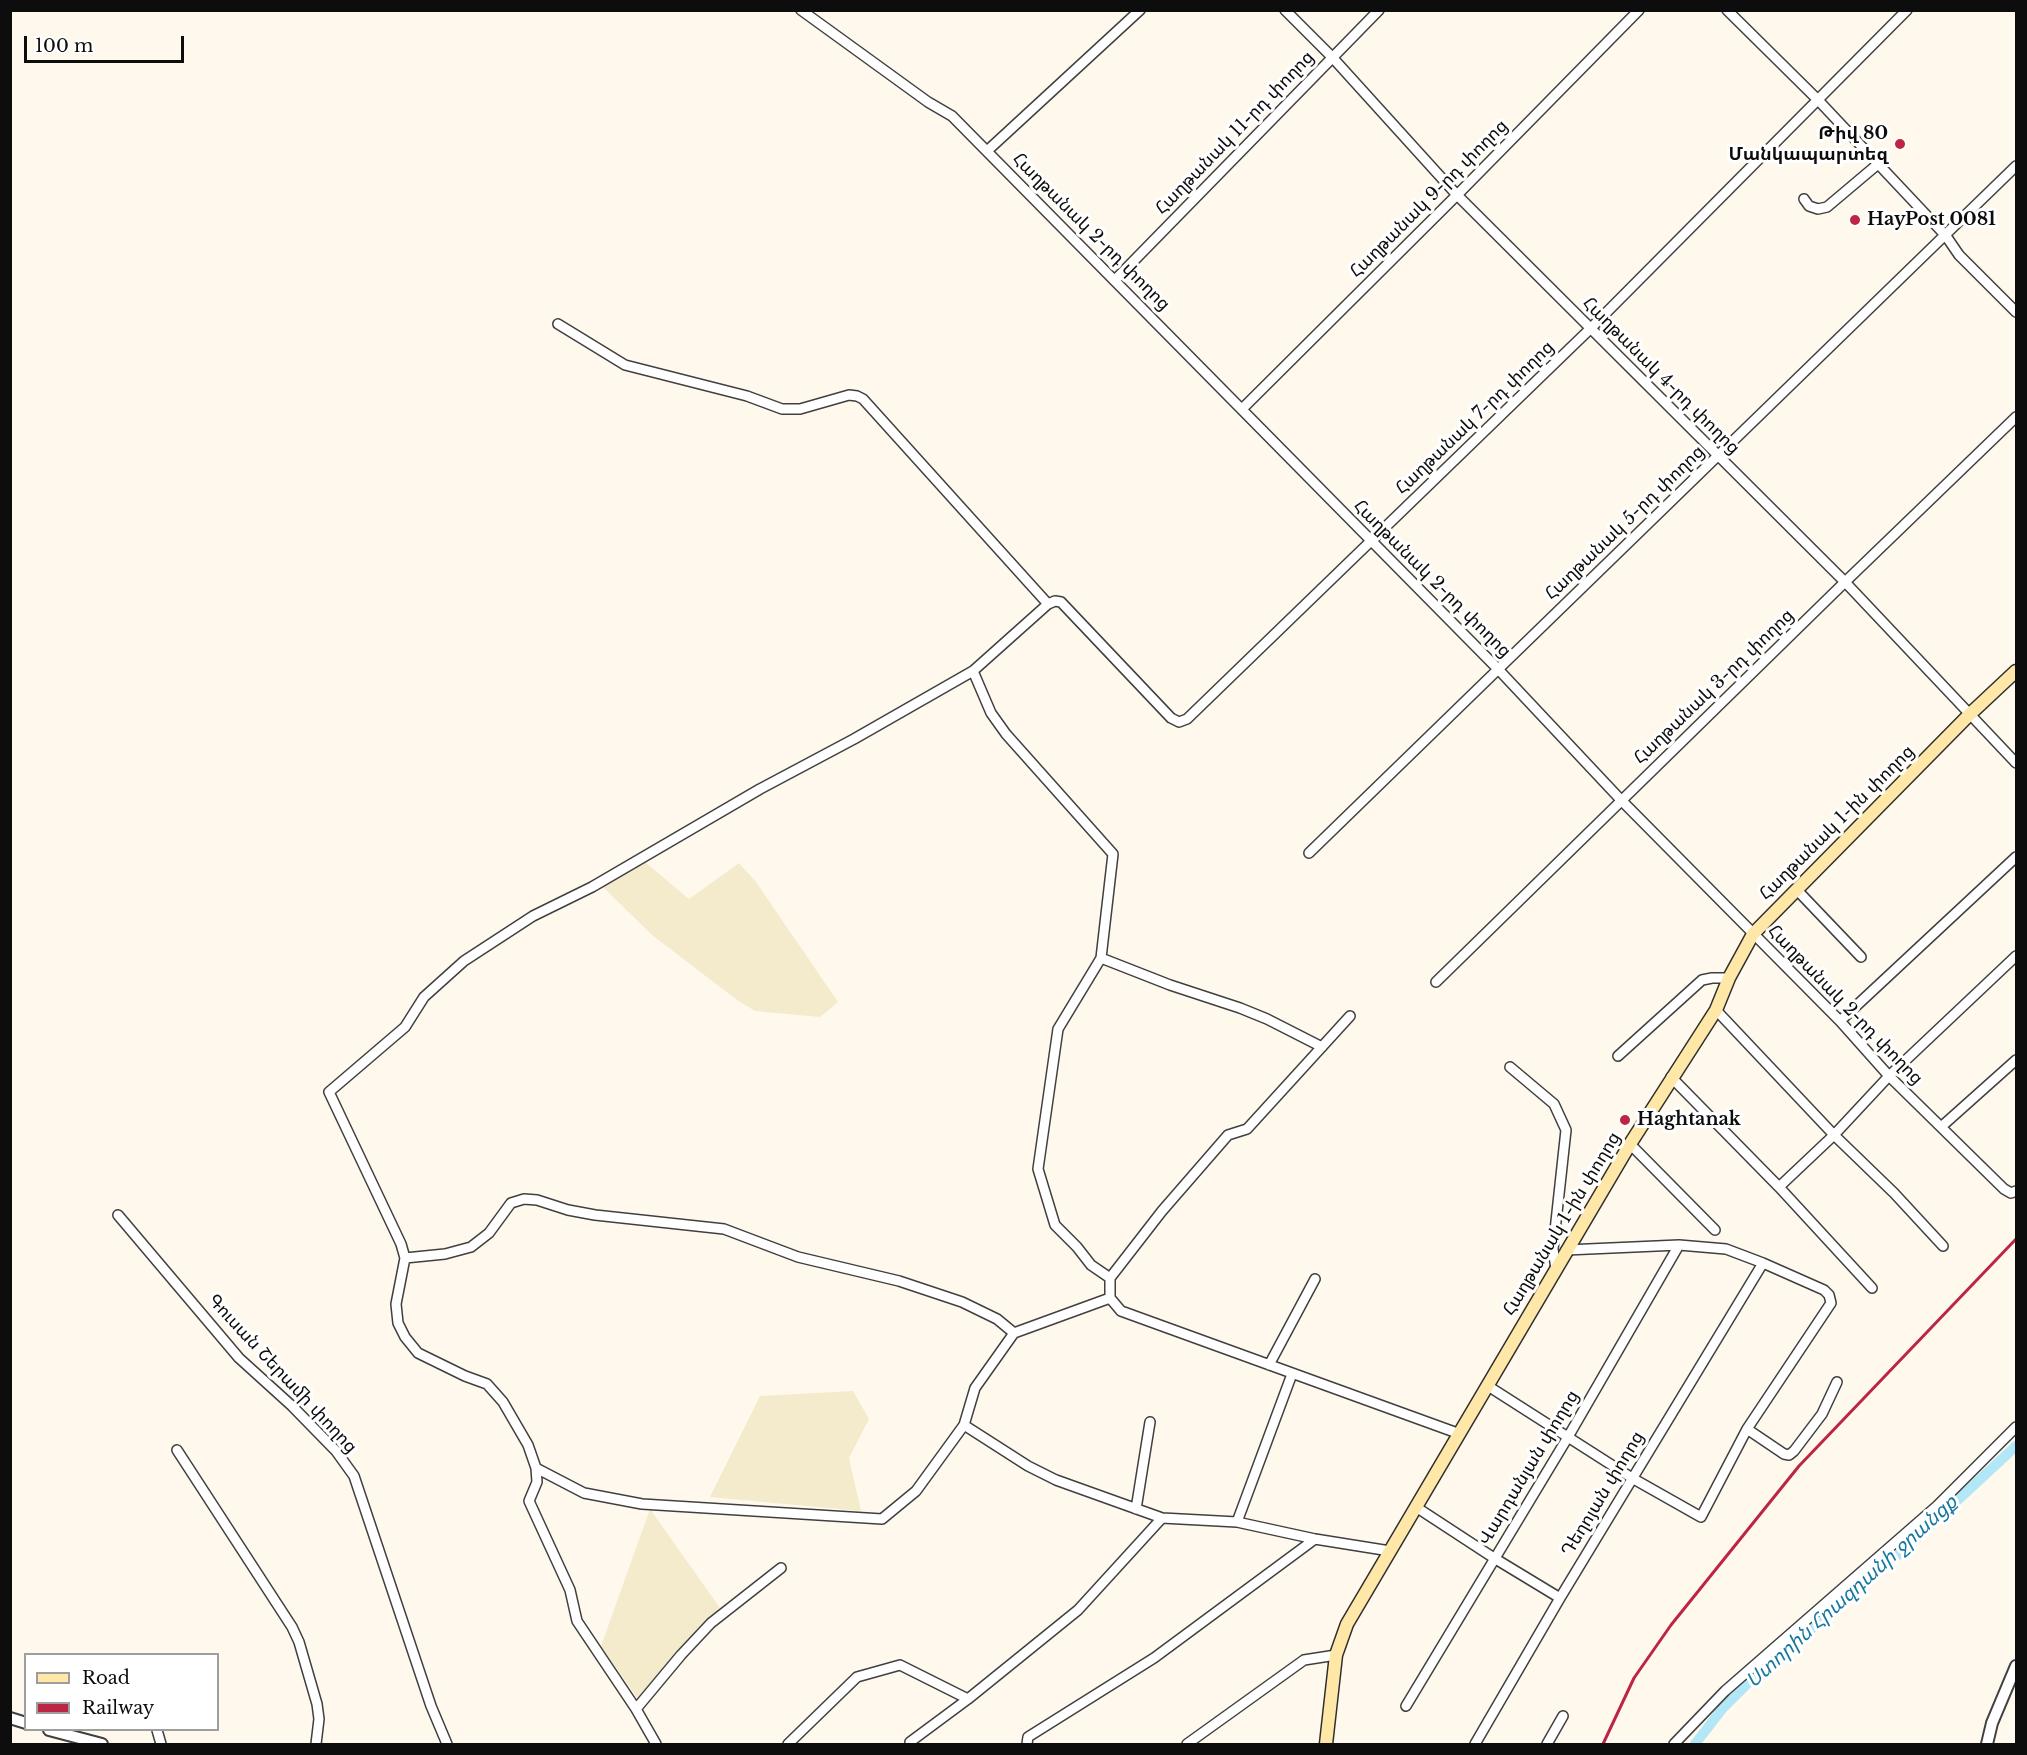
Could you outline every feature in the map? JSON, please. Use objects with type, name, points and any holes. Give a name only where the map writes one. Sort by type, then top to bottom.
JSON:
[{"type":"main road","name":"Հաղթանակ 1-ին փողոց","points":[[1326,1744],[1336,1655],[1347,1624],[1630,1144],[1716,1010],[1729,978],[1753,934],[2016,670]]},
{"type":"street","name":"Հաղթանակ 2-րդ փողոց","points":[[801,10],[928,102],[952,116],[1497,668],[1621,800],[1840,1021],[1889,1076],[2004,1189],[2011,1193],[2016,1191]]},
{"type":"street","points":[[987,151],[1140,10]]},
{"type":"street","name":"Հաղթանակ 4-րդ փողոց","points":[[1285,10],[1332,57],[1457,195],[1845,582],[2016,764]]},
{"type":"street","name":"Հաղթանակ 11-րդ փողոց","points":[[1115,280],[1379,10]]},
{"type":"street","name":"Հաղթանակ 9-րդ փողոց","points":[[1242,409],[1639,10]]},
{"type":"street","points":[[1727,10],[1818,100],[1946,236],[1959,255],[2016,312]]},
{"type":"street","name":"Հաղթանակ 7-րդ փողոց","points":[[1048,604],[1061,602],[1172,718],[1179,722],[1187,719],[1590,329],[1907,10]]},
{"type":"street","points":[[1804,199],[1809,206],[1818,209],[1827,207],[1878,164]]},
{"type":"street","name":"Հաղթանակ 5-րդ փողոց","points":[[1309,853],[2016,166]]},
{"type":"street","points":[[558,324],[625,365],[747,396],[782,410],[800,409],[849,395],[863,399],[1048,604],[973,671],[854,739],[760,789],[592,887],[533,916],[464,961],[424,998],[405,1028],[329,1092],[398,1236],[405,1258],[396,1304],[398,1323],[405,1337],[418,1353],[487,1384],[503,1402],[528,1445],[536,1468],[537,1482],[529,1501],[570,1590],[577,1621],[636,1709],[656,1744]]},
{"type":"street","name":"Հաղթանակ 3-րդ փողոց","points":[[1436,982],[2016,417]]},
{"type":"street","points":[[973,671],[991,713],[1006,734],[1113,854],[1101,958],[1058,1029],[1038,1169],[1055,1225],[1091,1265],[1110,1278]]},
{"type":"street","points":[[1840,1021],[2016,857]]},
{"type":"street","points":[[1797,890],[1861,957]]},
{"type":"street","points":[[1779,1187],[1834,1135],[1889,1076],[2016,956]]},
{"type":"street","points":[[1101,958],[1170,985],[1240,1008],[1322,1047]]},
{"type":"street","points":[[1618,1056],[1702,980],[1729,978]]},
{"type":"street","points":[[1716,1010],[1943,1246]]},
{"type":"street","points":[[1350,1016],[1247,1129],[1228,1135],[1162,1211],[1110,1278],[1110,1298],[1121,1311],[1460,1434]]},
{"type":"street","points":[[1941,1127],[2016,1060]]},
{"type":"street","points":[[1510,1067],[1554,1104],[1566,1130],[1552,1250],[1556,1269]]},
{"type":"street","points":[[1671,1077],[1779,1187],[1872,1288]]},
{"type":"street","points":[[1630,1144],[1715,1230]]},
{"type":"street","points":[[405,1258],[445,1254],[471,1247],[489,1233],[511,1203],[524,1199],[537,1200],[567,1210],[595,1215],[724,1229],[798,1257],[899,1281],[962,1302],[997,1319],[1014,1333]]},
{"type":"street","name":"Գուսան Շերամի փողոց","points":[[118,1215],[239,1358],[336,1450],[354,1476],[431,1706],[447,1744]]},
{"type":"street","points":[[1488,1386],[1632,1479],[1701,1517],[1747,1429],[1831,1303],[1829,1295],[1824,1290],[1726,1249],[1679,1245],[1566,1251]]},
{"type":"street","name":"Վարդանյան փողոց","points":[[1406,1706],[1568,1437],[1679,1245]]},
{"type":"street","name":"Դեղոյան փողոց","points":[[1475,1744],[1560,1598],[1763,1263]]},
{"type":"street","points":[[1269,1365],[1315,1279]]},
{"type":"street","points":[[536,1468],[584,1493],[642,1504],[882,1519],[916,1491],[964,1425],[975,1388],[1014,1333],[1110,1298]]},
{"type":"street","points":[[1237,1522],[1292,1374]]},
{"type":"street","points":[[1747,1429],[1789,1455],[1822,1414],[1837,1382]]},
{"type":"street","points":[[1136,1509],[1150,1422]]},
{"type":"street","points":[[964,1425],[1047,1476],[1162,1518],[1237,1522],[1314,1539],[1390,1551]]},
{"type":"street","points":[[1674,1744],[1725,1691],[1937,1506],[2016,1428]]},
{"type":"street","points":[[177,1450],[299,1642],[317,1704],[319,1719],[316,1744]]},
{"type":"street","points":[[1416,1507],[1560,1598]]},
{"type":"street","points":[[910,1742],[968,1700],[1078,1610],[1162,1518]]},
{"type":"street","points":[[1027,1744],[1028,1737],[1154,1658],[1314,1539]]},
{"type":"street","points":[[636,1709],[711,1623],[781,1568]]},
{"type":"street","points":[[1186,1744],[1304,1660],[1336,1655]]},
{"type":"street","points":[[788,1744],[857,1677],[900,1665],[968,1700]]},
{"type":"street","points":[[1987,1744],[1992,1723],[2016,1666]]},
{"type":"street","points":[[1547,1744],[1563,1716]]},
{"type":"street","points":[[53,1731],[102,1744]]},
{"type":"shaded area","points":[[645,862],[689,899],[739,863],[756,882],[838,1002],[820,1017],[755,1011],[737,1000],[652,935],[600,884]]},
{"type":"shaded area","points":[[853,1391],[869,1419],[849,1458],[861,1511],[710,1497],[760,1396]]},
{"type":"shaded area","points":[[650,1509],[720,1608],[638,1699],[601,1646]]},
{"type":"waterway","name":"Ստորին Հրազդանի ջրանցք","points":[[1695,1744],[1723,1708],[1746,1685],[1906,1548],[2016,1446]]},
{"type":"railway","points":[[1603,1744],[1634,1678],[1671,1625],[1799,1466],[2016,1239]]},
{"type":"place","name":"Թիվ 80 Մանկապարտեզ","points":[[1900,144]]},
{"type":"place","name":"HayPost 0081","points":[[1855,220]]},
{"type":"place","name":"Haghtanak","points":[[1625,1120]]}]
